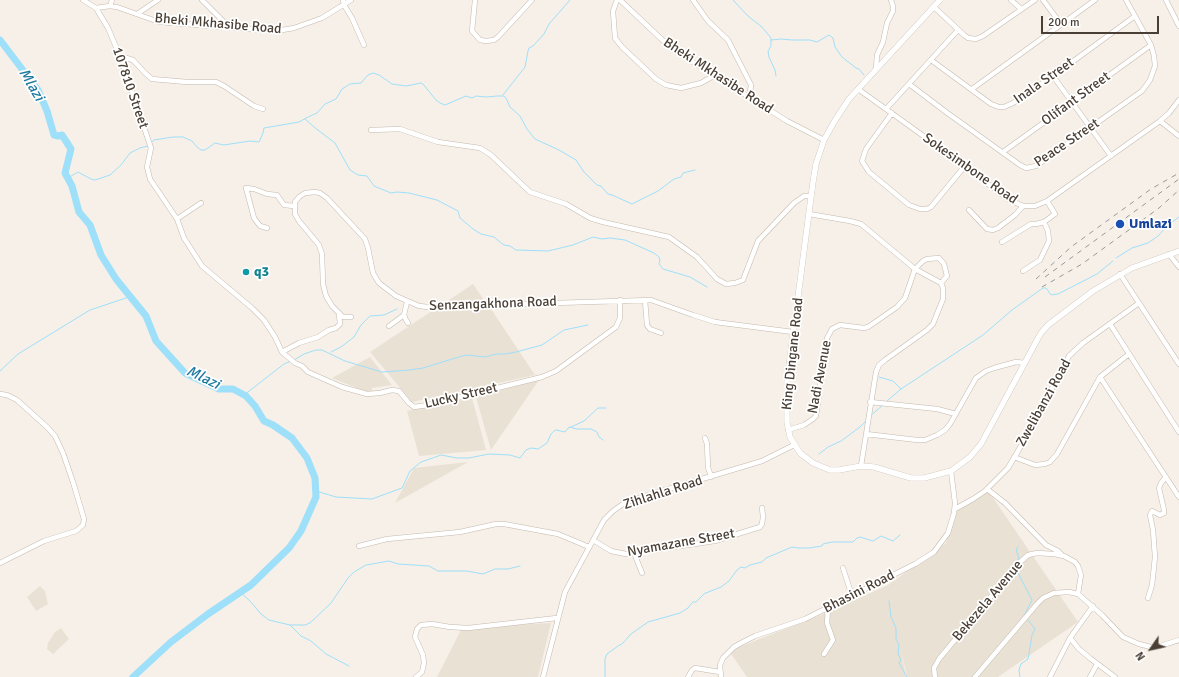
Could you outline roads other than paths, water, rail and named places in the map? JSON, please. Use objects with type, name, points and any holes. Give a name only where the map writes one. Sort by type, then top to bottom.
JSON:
[{"type":"street","points":[[83,0],[96,8],[110,6],[112,0]]},
{"type":"street","points":[[137,14],[158,0]]},
{"type":"street","points":[[202,0],[228,27]]},
{"type":"street","name":"Bheki Mkhasibe Road","points":[[110,6],[117,7],[159,22],[286,30],[322,18],[343,2],[351,0]]},
{"type":"street","points":[[475,0],[472,31],[480,40],[486,41],[494,40],[498,37],[532,0]]},
{"type":"street","points":[[619,0],[614,11],[613,21],[615,38],[622,47],[652,76],[666,85],[677,88],[694,85],[715,76]]},
{"type":"street","name":"Bheki Mkhasibe Road","points":[[619,0],[672,49],[787,121],[824,140]]},
{"type":"street","points":[[693,0],[708,21],[726,37],[732,46],[750,85],[750,92],[748,96]]},
{"type":"street","points":[[876,69],[877,55],[883,42],[887,23],[893,11],[891,0]]},
{"type":"street","name":"King Dingane Road","points":[[940,0],[858,89],[841,112],[824,140],[816,164],[787,381],[788,430],[794,445],[800,453],[821,467],[830,470],[861,466],[874,467],[910,478],[924,478],[951,471],[970,457],[980,444],[1041,333],[1048,325],[1093,291],[1120,274],[1139,264],[1179,251]]},
{"type":"street","points":[[1011,0],[1021,9]]},
{"type":"street","points":[[934,7],[968,38],[976,39],[983,36],[1035,0]]},
{"type":"street","points":[[1043,0],[1061,24]]},
{"type":"street","points":[[972,89],[1095,0]]},
{"type":"street","name":"Peace Street","points":[[909,84],[1020,165],[1026,168],[1036,166],[1142,91],[1152,76],[1155,66],[1151,46],[1126,0]]},
{"type":"street","points":[[1166,0],[1179,26]]},
{"type":"street","points":[[343,2],[364,45]]},
{"type":"street","name":"107810 Street","points":[[96,8],[108,28],[120,56],[151,148],[147,163],[148,172],[157,191],[177,219]]},
{"type":"street","name":"Inala Street","points":[[931,60],[991,104],[1004,107],[1013,103],[1053,76],[1135,16]]},
{"type":"street","points":[[886,109],[958,30]]},
{"type":"street","name":"Olifant Street","points":[[1002,152],[1151,46]]},
{"type":"street","points":[[120,56],[133,60],[152,79],[187,82],[216,82],[257,107],[263,108]]},
{"type":"street","points":[[1053,76],[1111,156]]},
{"type":"street","name":"Sokesimbone Road","points":[[858,89],[1008,199],[1023,206],[1034,206],[1047,201],[1160,121],[1169,113],[1179,100]]},
{"type":"street","points":[[892,113],[866,149],[862,161],[869,172],[909,204],[920,209],[927,209],[930,207],[964,167]]},
{"type":"street","points":[[1160,121],[1179,136]]},
{"type":"street","points":[[372,130],[400,129],[438,142],[475,146],[484,150],[530,192],[560,202],[590,218],[670,237],[697,257],[721,282],[731,284],[743,280],[758,241],[794,204],[804,196],[811,196]]},
{"type":"street","points":[[267,228],[260,226],[254,218],[246,188],[254,189],[267,194],[277,195],[284,205],[294,206],[296,218],[319,245],[322,254],[324,290],[328,300],[339,314],[345,318],[351,317]]},
{"type":"street","name":"Senzangakhona Road","points":[[294,206],[299,197],[310,192],[320,192],[328,198],[345,215],[365,239],[370,253],[372,269],[379,283],[390,292],[407,302],[419,306],[428,307],[651,300],[693,316],[715,322],[793,332]]},
{"type":"street","points":[[1002,242],[1031,224],[1044,222],[1055,214],[1047,201]]},
{"type":"street","points":[[201,203],[177,219],[184,238],[202,266],[264,320],[275,337],[282,352],[299,343],[318,337],[329,330],[336,328],[340,324],[339,314]]},
{"type":"street","points":[[969,210],[987,229],[993,230],[1015,215],[1023,206]]},
{"type":"street","points":[[809,214],[861,224],[887,244],[915,269],[941,283],[944,292],[943,299],[932,324],[927,330],[880,365],[874,379],[861,466]]},
{"type":"street","points":[[1023,271],[1040,260],[1049,241],[1048,231],[1044,222]]},
{"type":"street","points":[[1169,254],[1179,267]]},
{"type":"street","points":[[915,269],[922,261],[926,259],[939,258],[944,264],[947,274],[946,278],[941,283]]},
{"type":"street","name":"Nadi Avenue","points":[[788,430],[804,425],[816,416],[827,338],[832,329],[840,325],[864,328],[879,321],[902,303],[915,269]]},
{"type":"street","points":[[1120,274],[1179,364]]},
{"type":"street","name":"Lucky Street","points":[[282,352],[308,372],[342,387],[367,394],[392,390],[399,391],[414,407],[428,405],[542,377],[556,371],[616,327],[620,318],[620,300]]},
{"type":"street","points":[[645,300],[647,325],[650,329],[661,333]]},
{"type":"street","points":[[407,302],[404,315],[408,322]]},
{"type":"street","name":"Zwelibanzi Road","points":[[955,510],[987,489],[1004,473],[1028,434],[1069,356],[1083,343],[1139,303]]},
{"type":"street","points":[[389,326],[404,315]]},
{"type":"street","points":[[1110,324],[1179,432]]},
{"type":"street","points":[[1014,457],[1035,465],[1050,462],[1060,450],[1100,377],[1129,354]]},
{"type":"street","points":[[866,434],[925,440],[942,433],[956,414],[972,384],[982,373],[1013,362],[1025,363]]},
{"type":"street","points":[[1100,377],[1179,497]]},
{"type":"street","points":[[0,394],[7,395],[17,400],[54,436],[63,453],[84,519],[83,525],[76,531],[44,541],[0,563]]},
{"type":"street","points":[[870,402],[937,409],[956,414]]},
{"type":"street","points":[[705,438],[707,444],[708,467],[711,477]]},
{"type":"street","name":"Zihlahla Road","points":[[543,677],[557,618],[565,592],[593,540],[607,517],[613,511],[623,504],[762,461],[794,445]]},
{"type":"street","name":"Bhasini Road","points":[[721,674],[720,664],[723,658],[734,647],[755,636],[805,619],[915,564],[934,552],[948,533],[955,510],[951,471]]},
{"type":"street","points":[[1148,598],[1152,585],[1155,557],[1153,530],[1150,515],[1152,511],[1160,515],[1164,513],[1159,488],[1166,477]]},
{"type":"street","points":[[987,489],[1005,503],[1046,545],[1075,562],[1081,575],[1078,594]]},
{"type":"street","name":"Nyamazane Street","points":[[593,540],[616,552],[626,554],[715,540],[758,528],[761,525],[763,517],[762,508]]},
{"type":"street","points":[[359,546],[387,539],[464,532],[486,526],[504,524],[558,534],[589,547]]},
{"type":"street","points":[[634,553],[642,574]]},
{"type":"street","name":"Bekezela Avenue","points":[[934,677],[934,668],[939,659],[1022,559],[1032,553],[1062,555]]},
{"type":"street","points":[[843,568],[852,596]]},
{"type":"street","points":[[975,677],[1036,604],[1043,598],[1054,593],[1069,592],[1078,594],[1093,606],[1123,637],[1139,644],[1151,647],[1160,646],[1179,640]]},
{"type":"street","points":[[1050,677],[1070,638],[1093,606]]},
{"type":"street","points":[[824,654],[833,640],[827,620],[828,608]]},
{"type":"street","points":[[416,677],[422,672],[424,663],[423,655],[415,637],[417,629],[421,625],[432,624],[468,628],[557,618]]},
{"type":"street","points":[[1070,638],[1097,664],[1115,677]]},
{"type":"street","points":[[1090,677],[1097,664]]},
{"type":"street","points":[[688,677],[695,668],[721,674]]},
{"type":"waterway","points":[[503,95],[525,67],[529,48],[533,46],[544,34],[549,24],[570,0]]},
{"type":"waterway","points":[[733,0],[748,16],[762,27],[771,38],[771,46],[768,51],[776,76]]},
{"type":"waterway","points":[[771,40],[810,40],[817,42],[829,35],[833,38],[835,47],[842,57],[859,69],[864,75]]},
{"type":"waterway","name":"Mlazi","points":[[0,40],[38,90],[47,111],[54,135],[62,135],[71,149],[65,173],[72,186],[79,212],[90,225],[101,255],[116,279],[146,316],[156,341],[185,373],[219,389],[233,389],[246,396],[255,406],[264,421],[273,425],[292,438],[307,458],[315,478],[316,497],[301,531],[289,548],[251,585],[208,614],[171,642],[133,677]]},
{"type":"waterway","points":[[152,142],[154,140],[183,137],[192,141],[201,150],[205,150],[215,143],[224,145],[250,141],[259,142],[264,128],[299,122],[317,113],[325,104],[336,99],[342,89],[350,84],[361,83],[368,75],[373,73],[379,75],[392,84],[406,86],[421,83],[436,100],[445,105],[466,96],[472,98],[476,96],[504,96],[510,107],[520,116],[527,129],[535,139],[576,160],[584,172],[608,194],[632,204],[658,191],[674,179],[681,177],[683,173],[695,170]]},
{"type":"waterway","points":[[305,119],[335,143],[350,170],[358,175],[367,176],[374,186],[391,193],[409,193],[437,200],[458,211],[460,218],[473,229],[481,234],[494,237],[504,245],[510,246],[516,250],[548,251],[573,245],[593,237],[625,240],[654,253],[659,257],[659,264],[663,269],[690,277],[707,287]]},
{"type":"waterway","points":[[68,178],[78,172],[95,180],[110,175],[121,165],[130,153],[148,146]]},
{"type":"waterway","points":[[1116,258],[1132,248],[1148,243],[1179,217]]},
{"type":"waterway","points":[[887,401],[901,389],[983,335],[1012,310],[1043,288],[1046,288],[1051,295],[1058,294],[1097,274],[1113,261]]},
{"type":"waterway","points":[[0,371],[18,354],[90,310],[129,297]]},
{"type":"waterway","points":[[331,352],[341,347],[354,337],[361,325],[370,316],[384,315],[397,309]]},
{"type":"waterway","points":[[294,360],[304,354],[316,350],[322,350],[345,361],[382,372],[410,370],[423,368],[462,356],[468,355],[485,357],[496,354],[516,352],[542,345],[564,330],[588,325]]},
{"type":"waterway","points":[[244,395],[284,364],[291,361]]},
{"type":"waterway","points":[[879,377],[893,381],[901,389]]},
{"type":"waterway","points":[[870,416],[883,405]]},
{"type":"waterway","points":[[571,427],[584,421],[598,408],[606,408]]},
{"type":"waterway","points":[[819,454],[828,447],[841,441],[867,420]]},
{"type":"waterway","points":[[316,491],[336,497],[372,499],[402,488],[410,471],[421,462],[441,455],[457,458],[469,458],[489,454],[510,455],[520,458],[526,450],[531,448],[538,449],[547,443],[554,431],[565,432],[569,427],[577,429],[591,429],[597,432],[599,437],[603,440]]},
{"type":"waterway","points":[[605,677],[605,659],[607,654],[622,644],[631,634],[648,622],[680,613],[688,608],[693,602],[696,602],[705,593],[721,587],[729,581],[741,567],[745,568],[762,562],[766,558],[792,547],[809,548],[822,546],[823,544],[832,542],[853,542],[860,537],[873,541],[881,536],[893,541],[900,535]]},
{"type":"waterway","points":[[1013,566],[1019,558],[1016,550],[1018,547]]},
{"type":"waterway","points":[[290,625],[305,625],[310,623],[331,603],[348,578],[354,572],[366,565],[389,561],[398,564],[429,566],[438,571],[467,571],[483,574],[495,569],[508,569],[520,566]]},
{"type":"waterway","points":[[1017,571],[1032,600],[1024,616]]},
{"type":"waterway","points":[[240,592],[261,614],[269,620],[290,625],[301,636],[311,641],[326,654],[349,666]]},
{"type":"waterway","points":[[889,601],[891,617],[896,628],[896,639],[899,645],[898,654],[901,660],[899,663],[907,677]]},
{"type":"waterway","points":[[1020,677],[1019,670],[1021,664],[1028,659],[1032,635],[1035,629],[1028,620]]},
{"type":"railway","points":[[1036,279],[1071,247],[1151,189],[1179,173]]},
{"type":"railway","points":[[1045,277],[1179,179]]},
{"type":"railway","points":[[1042,287],[1082,264],[1159,208],[1179,190]]},
{"type":"place","name":"Umlazi","points":[[1120,224]]},
{"type":"place","name":"q3","points":[[246,272]]}]
